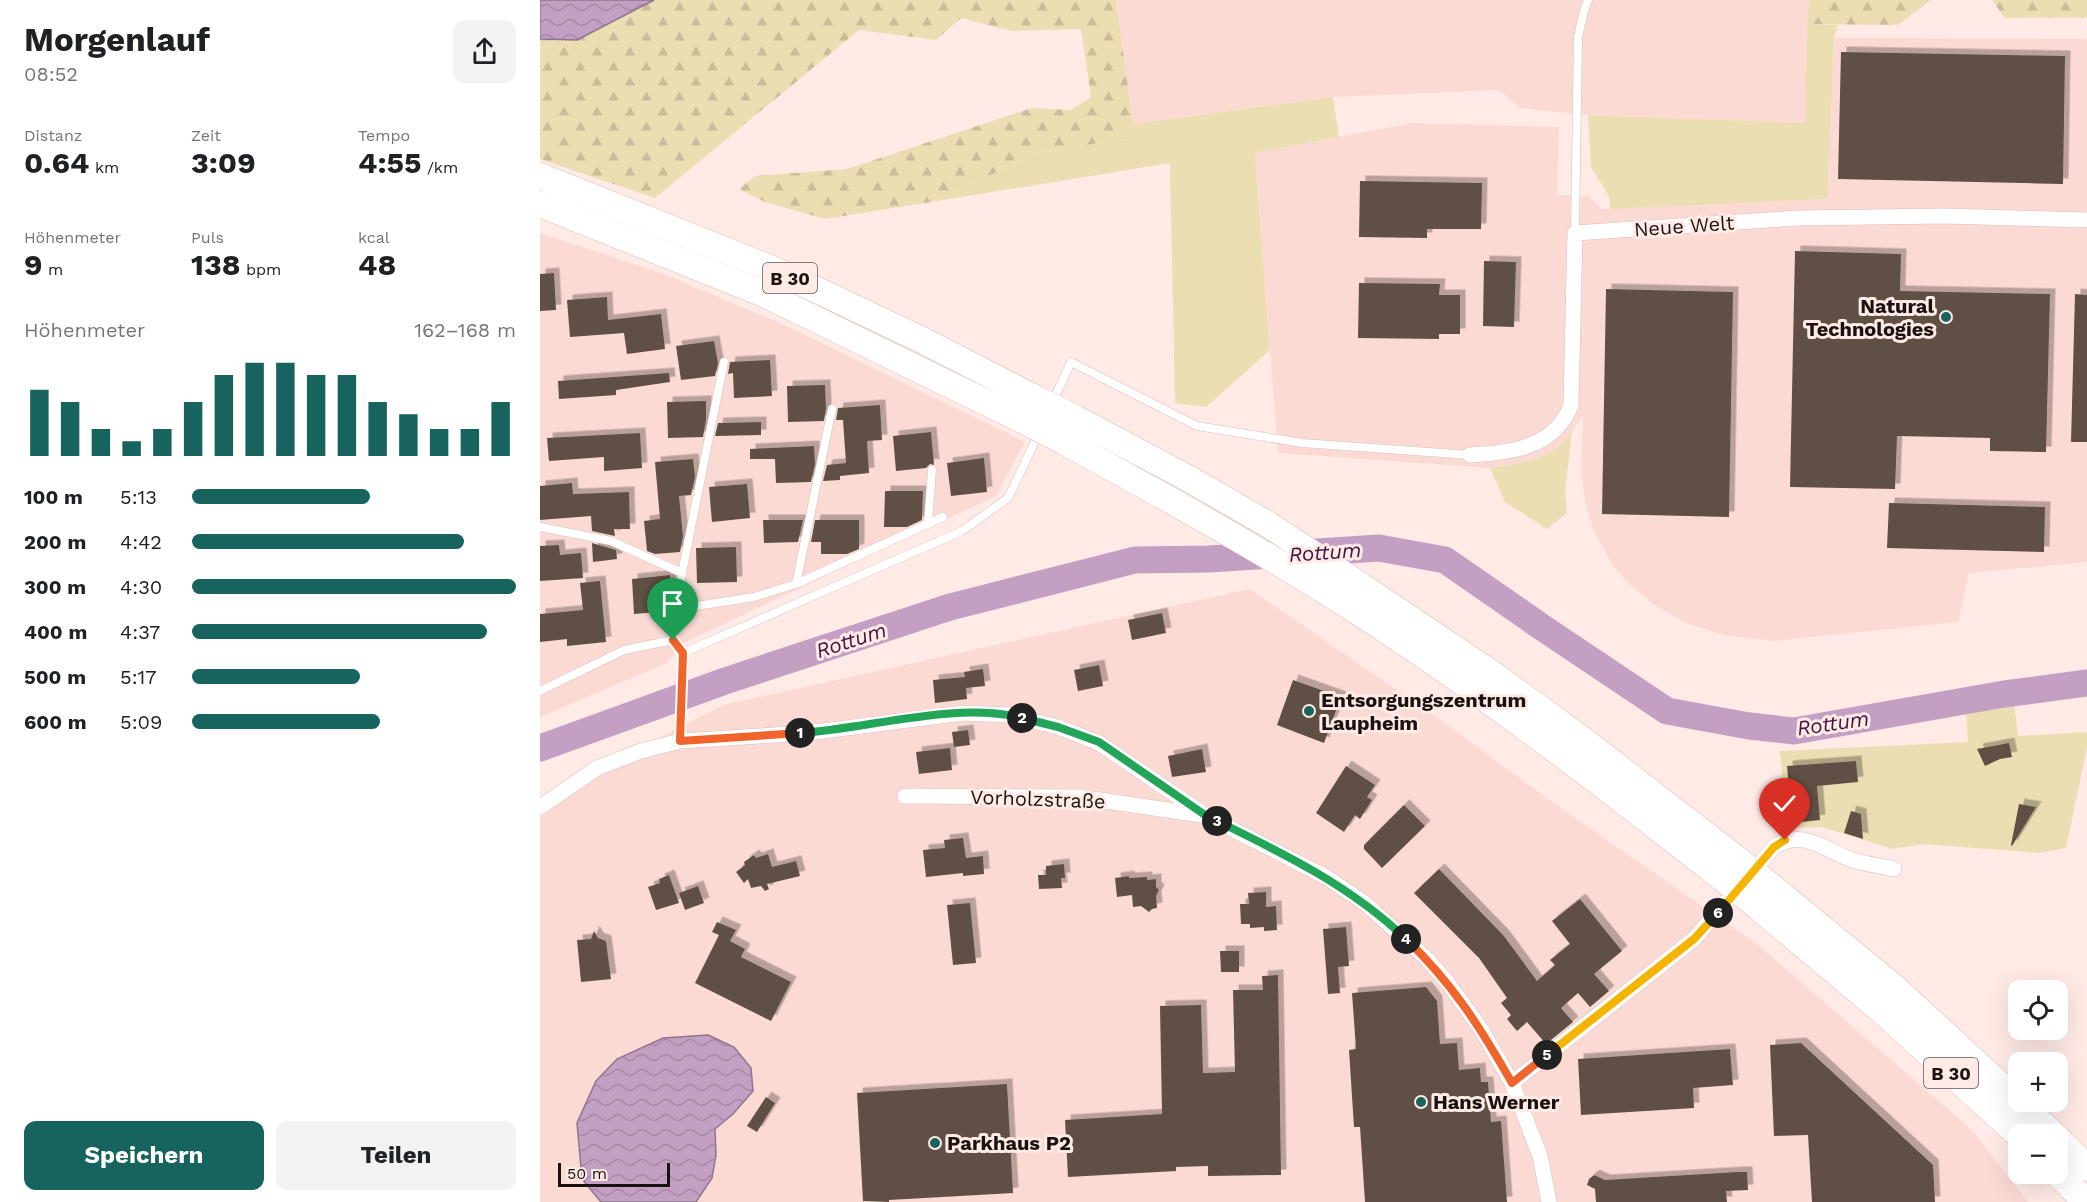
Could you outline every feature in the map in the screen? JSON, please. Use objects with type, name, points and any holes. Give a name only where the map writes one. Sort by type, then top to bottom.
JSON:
[{"type":"highway","name":"B 30","points":[[540,176],[777,272],[924,341],[1073,417],[1269,525],[1503,681],[1583,740],[1765,897],[1895,988],[2043,1124]]},
{"type":"highway","name":"B 30","points":[[540,204],[764,294],[1024,421],[1231,533],[1351,607],[1729,868]]},
{"type":"highway","name":"B 30","points":[[1765,897],[1882,1011],[2008,1125]]},
{"type":"highway","points":[[2068,1148],[2087,1168]]},
{"type":"highway","points":[[2068,1184],[2086,1202]]},
{"type":"street","name":"Neue Welt","points":[[1575,233],[1798,218],[1944,216],[2087,220]]},
{"type":"street","points":[[1470,455],[1498,453],[1541,441],[1555,431],[1566,418],[1571,405],[1575,233]]},
{"type":"street","name":"Vorholzstraße","points":[[540,807],[597,768],[641,751],[680,741],[807,733],[963,713],[1009,715],[1058,727],[1099,742],[1205,815],[1326,877],[1366,904],[1396,930],[1448,983],[1481,1029],[1512,1083],[1540,1156],[1549,1202]]},
{"type":"street","name":"Vorholzstraße","points":[[905,796],[1079,797],[1205,815]]},
{"type":"street","points":[[1512,1083],[1694,939],[1774,847],[1785,840],[1809,841],[1853,860],[1894,870]]},
{"type":"lane","points":[[1575,233],[1578,37],[1588,0]]},
{"type":"lane","points":[[680,741],[683,653],[673,640],[682,573],[724,362]]},
{"type":"lane","points":[[683,653],[962,531],[1008,498],[1071,362],[1197,426],[1302,443],[1470,455]]},
{"type":"lane","points":[[796,584],[832,409]]},
{"type":"lane","points":[[928,524],[932,470]]},
{"type":"lane","points":[[677,609],[754,597],[796,584],[943,517]]},
{"type":"lane","points":[[540,527],[611,541],[682,573]]},
{"type":"lane","points":[[540,691],[624,650],[673,640]]},
{"type":"shaded area","points":[[1116,0],[1809,0],[1806,123],[1588,115],[1520,108],[1499,90],[1333,97],[1133,124]]},
{"type":"shaded area","points":[[1834,38],[2087,39],[2087,562],[1969,573],[1958,622],[1774,641],[1724,635],[1686,623],[1653,604],[1629,584],[1613,565],[1594,532],[1586,505],[1581,475],[1583,415],[1565,441],[1549,453],[1529,461],[1490,468],[1278,453],[1255,153],[1413,123],[1559,127],[1557,195],[1589,196],[1602,209],[1826,199]]},
{"type":"shaded area","points":[[540,233],[664,274],[791,328],[1025,442],[996,496],[681,644],[667,663],[540,717]]},
{"type":"shaded area","points":[[1250,589],[1442,721],[1548,799],[1758,945],[1971,1129],[2008,1176],[2008,1184],[2014,1184],[2028,1202],[540,1202],[540,799],[723,705]]},
{"type":"green space","points":[[654,0],[1116,0],[1133,124],[1124,139],[1041,152],[931,202],[825,219],[765,202],[739,189],[755,176],[847,169],[1032,108],[1071,110],[1091,97],[1081,29],[1011,31],[961,18],[936,40],[859,30],[655,198],[540,159],[540,39],[577,40]]},
{"type":"green space","points":[[1809,0],[1931,0],[1898,25],[1807,24]]},
{"type":"green space","points":[[1992,0],[2087,0],[2087,18],[2005,18]]},
{"type":"green space","points":[[1807,24],[1838,25],[1834,38],[1827,199],[1610,209],[1609,196],[1591,167],[1588,115],[1805,123]]},
{"type":"green space","points":[[1333,97],[1339,137],[1255,153],[1270,350],[1206,407],[1175,403],[1170,163],[931,202],[1041,152],[1124,139],[1133,124]]},
{"type":"green space","points":[[1572,431],[1565,491],[1567,513],[1547,529],[1505,502],[1490,468],[1524,462],[1546,454],[1564,441]]},
{"type":"green space","points":[[2014,702],[2018,736],[2087,732],[2087,747],[2066,848],[2039,853],[1922,844],[1893,849],[1822,827],[1787,828],[1780,751],[1968,742],[1966,710]]},
{"type":"water","points":[[540,0],[654,0],[577,40],[540,39]]},
{"type":"water","points":[[708,1035],[734,1047],[751,1068],[753,1091],[733,1114],[715,1129],[716,1155],[712,1178],[696,1202],[601,1202],[582,1179],[577,1123],[596,1081],[617,1059],[663,1038]]},
{"type":"building","points":[[1841,52],[2065,56],[2063,184],[1838,179]]},
{"type":"building","points":[[1360,181],[1482,183],[1481,229],[1427,229],[1427,238],[1359,237]]},
{"type":"building","points":[[1795,251],[1901,254],[1900,291],[2050,294],[2046,452],[1990,451],[1990,438],[1897,436],[1895,489],[1790,487]]},
{"type":"building","points":[[1484,261],[1516,262],[1514,327],[1483,326]]},
{"type":"building","points":[[554,273],[556,310],[540,311],[540,274]]},
{"type":"building","points":[[1359,283],[1440,284],[1439,295],[1460,295],[1460,334],[1439,334],[1439,339],[1358,338]]},
{"type":"building","points":[[1606,289],[1733,292],[1729,517],[1602,514]]},
{"type":"building","points":[[2075,294],[2087,295],[2087,442],[2071,442]]},
{"type":"building","points":[[607,297],[608,320],[661,314],[665,349],[627,354],[624,333],[570,337],[567,300]]},
{"type":"building","points":[[714,341],[718,363],[715,376],[681,380],[676,346]]},
{"type":"building","points":[[770,360],[772,396],[734,398],[733,373],[728,374],[730,362]]},
{"type":"building","points":[[669,373],[670,382],[616,390],[616,395],[559,399],[558,381]]},
{"type":"building","points":[[825,385],[824,421],[788,422],[787,386]]},
{"type":"building","points":[[706,401],[703,437],[668,438],[667,402]]},
{"type":"building","points":[[880,405],[882,440],[867,441],[869,473],[840,476],[840,480],[823,481],[827,465],[846,463],[843,420],[836,420],[838,408]]},
{"type":"building","points":[[761,422],[761,435],[715,436],[718,423]]},
{"type":"building","points":[[931,432],[934,465],[896,471],[893,436]]},
{"type":"building","points":[[640,433],[642,468],[604,471],[604,457],[549,461],[547,438]]},
{"type":"building","points":[[814,446],[815,464],[811,482],[776,483],[775,459],[750,459],[750,449]]},
{"type":"building","points":[[984,458],[987,492],[951,496],[947,463]]},
{"type":"building","points":[[693,459],[695,477],[691,495],[679,496],[683,536],[680,552],[655,554],[647,551],[644,521],[660,519],[655,462]]},
{"type":"building","points":[[572,483],[573,494],[629,492],[630,529],[614,529],[615,536],[592,531],[591,516],[540,520],[540,486]]},
{"type":"building","points":[[747,484],[750,518],[712,522],[709,487]]},
{"type":"building","points":[[885,491],[923,491],[922,520],[907,527],[884,527]]},
{"type":"building","points":[[1889,503],[2045,507],[2044,552],[1887,548]]},
{"type":"building","points":[[763,520],[803,520],[798,542],[764,543]]},
{"type":"building","points":[[815,520],[859,520],[859,549],[847,554],[821,554],[821,542],[811,542]]},
{"type":"building","points":[[592,543],[616,550],[617,559],[593,562]]},
{"type":"building","points":[[559,545],[560,555],[581,553],[583,578],[540,581],[540,546]]},
{"type":"building","points":[[736,547],[737,582],[697,583],[696,548]]},
{"type":"building","points":[[670,575],[671,611],[634,614],[632,579]]},
{"type":"building","points":[[600,581],[606,642],[567,646],[567,639],[540,642],[540,614],[583,610],[580,583]]},
{"type":"building","points":[[1162,613],[1166,633],[1132,640],[1128,620]]},
{"type":"building","points":[[1099,665],[1103,686],[1078,691],[1074,670]]},
{"type":"building","points":[[983,669],[985,686],[966,688],[967,699],[935,703],[933,680],[965,677],[964,672]]},
{"type":"building","name":"Entsorgungszentrum Laupheim","points":[[1293,680],[1341,697],[1324,743],[1277,725]]},
{"type":"building","points":[[968,730],[970,745],[954,747],[952,732]]},
{"type":"building","points":[[2009,743],[2012,757],[2000,759],[1985,766],[1977,749]]},
{"type":"building","points":[[950,748],[952,770],[919,774],[916,752]]},
{"type":"building","points":[[1202,749],[1206,772],[1172,777],[1168,756]]},
{"type":"building","points":[[1856,761],[1858,782],[1817,786],[1820,820],[1792,823],[1787,766]]},
{"type":"building","points":[[1346,766],[1375,785],[1367,797],[1372,800],[1360,819],[1355,815],[1344,832],[1316,813]]},
{"type":"building","points":[[2019,804],[2036,807],[2012,846],[2011,845]]},
{"type":"building","points":[[1404,805],[1425,826],[1382,868],[1364,849],[1364,845]]},
{"type":"building","points":[[1851,811],[1861,814],[1863,839],[1844,833]]},
{"type":"building","points":[[963,838],[966,858],[983,856],[984,874],[963,876],[963,873],[926,877],[923,850],[945,848],[944,840]]},
{"type":"building","points":[[768,854],[772,867],[796,861],[800,876],[767,884],[769,889],[765,891],[761,886],[751,888],[748,879],[744,883],[736,872],[754,855],[756,858]]},
{"type":"building","points":[[1064,864],[1065,878],[1061,878],[1062,888],[1039,889],[1038,875],[1046,875],[1046,866]]},
{"type":"building","points":[[1439,869],[1504,936],[1537,981],[1555,965],[1550,960],[1570,944],[1552,921],[1580,899],[1622,951],[1594,974],[1609,991],[1590,1007],[1578,993],[1561,1008],[1573,1022],[1546,1044],[1527,1022],[1517,1031],[1507,1019],[1511,1015],[1501,1003],[1507,998],[1479,958],[1414,893]]},
{"type":"building","points":[[669,875],[679,903],[656,910],[648,887],[660,883],[659,879]]},
{"type":"building","points":[[1129,876],[1129,878],[1147,877],[1147,880],[1156,879],[1156,887],[1159,890],[1156,896],[1157,908],[1149,912],[1141,906],[1133,907],[1132,895],[1117,897],[1115,878]]},
{"type":"building","points":[[698,886],[704,903],[685,910],[679,893]]},
{"type":"building","points":[[1266,892],[1266,907],[1276,906],[1277,930],[1264,931],[1264,927],[1250,928],[1250,924],[1241,924],[1240,904],[1249,904],[1248,893]]},
{"type":"building","points":[[970,903],[976,963],[953,965],[947,905]]},
{"type":"building","points":[[717,922],[736,930],[730,941],[745,949],[741,957],[791,982],[771,1021],[695,983],[719,935],[712,932]]},
{"type":"building","points":[[1346,927],[1349,966],[1338,967],[1340,993],[1328,994],[1323,929]]},
{"type":"building","points":[[594,931],[598,938],[606,941],[611,979],[581,982],[577,940],[591,939]]},
{"type":"building","points":[[1220,951],[1239,951],[1239,972],[1221,972]]},
{"type":"building","points":[[1278,975],[1281,1175],[1208,1176],[1208,1166],[1176,1167],[1176,1171],[1068,1177],[1065,1120],[1162,1114],[1160,1006],[1201,1005],[1203,1073],[1235,1072],[1233,990],[1263,990],[1262,976]]},
{"type":"building","name":"Hans Werner","points":[[1426,987],[1437,1001],[1440,1044],[1457,1043],[1459,1070],[1480,1068],[1481,1082],[1488,1082],[1491,1122],[1501,1121],[1507,1202],[1365,1202],[1360,1127],[1354,1127],[1349,1050],[1356,1049],[1352,993]]},
{"type":"building","points":[[1801,1043],[1933,1165],[1935,1202],[1812,1202],[1808,1135],[1774,1136],[1770,1045]]},
{"type":"building","points":[[1730,1049],[1733,1085],[1693,1088],[1694,1108],[1581,1115],[1578,1059]]},
{"type":"building","name":"Parkhaus P2","points":[[1007,1084],[1013,1193],[889,1200],[889,1202],[863,1201],[857,1093]]},
{"type":"building","points":[[766,1097],[775,1103],[757,1132],[747,1126]]},
{"type":"building","points":[[1747,1172],[1748,1190],[1726,1191],[1727,1202],[1596,1202],[1595,1189],[1587,1185],[1589,1179],[1594,1175],[1605,1180]]},
{"type":"waterway","name":"Rottum","points":[[540,748],[725,681],[950,607],[1135,560],[1209,559],[1379,548],[1445,560],[1667,711],[1749,726],[1794,731],[2004,694],[2087,683]]},
{"type":"place","name":"Natural Technologies","points":[[1946,317]]},
{"type":"place","name":"Entsorgungszentrum Laupheim","points":[[1309,711]]},
{"type":"place","name":"Hans Werner","points":[[1421,1102]]},
{"type":"place","name":"Parkhaus P2","points":[[935,1143]]},
{"type":"route","points":[[673,640],[683,653],[680,741],[807,733],[963,713],[1009,715],[1058,727],[1099,742],[1205,815],[1326,877],[1366,904],[1427,959],[1448,983],[1481,1029],[1512,1083],[1694,939],[1774,847],[1785,840]]}]
